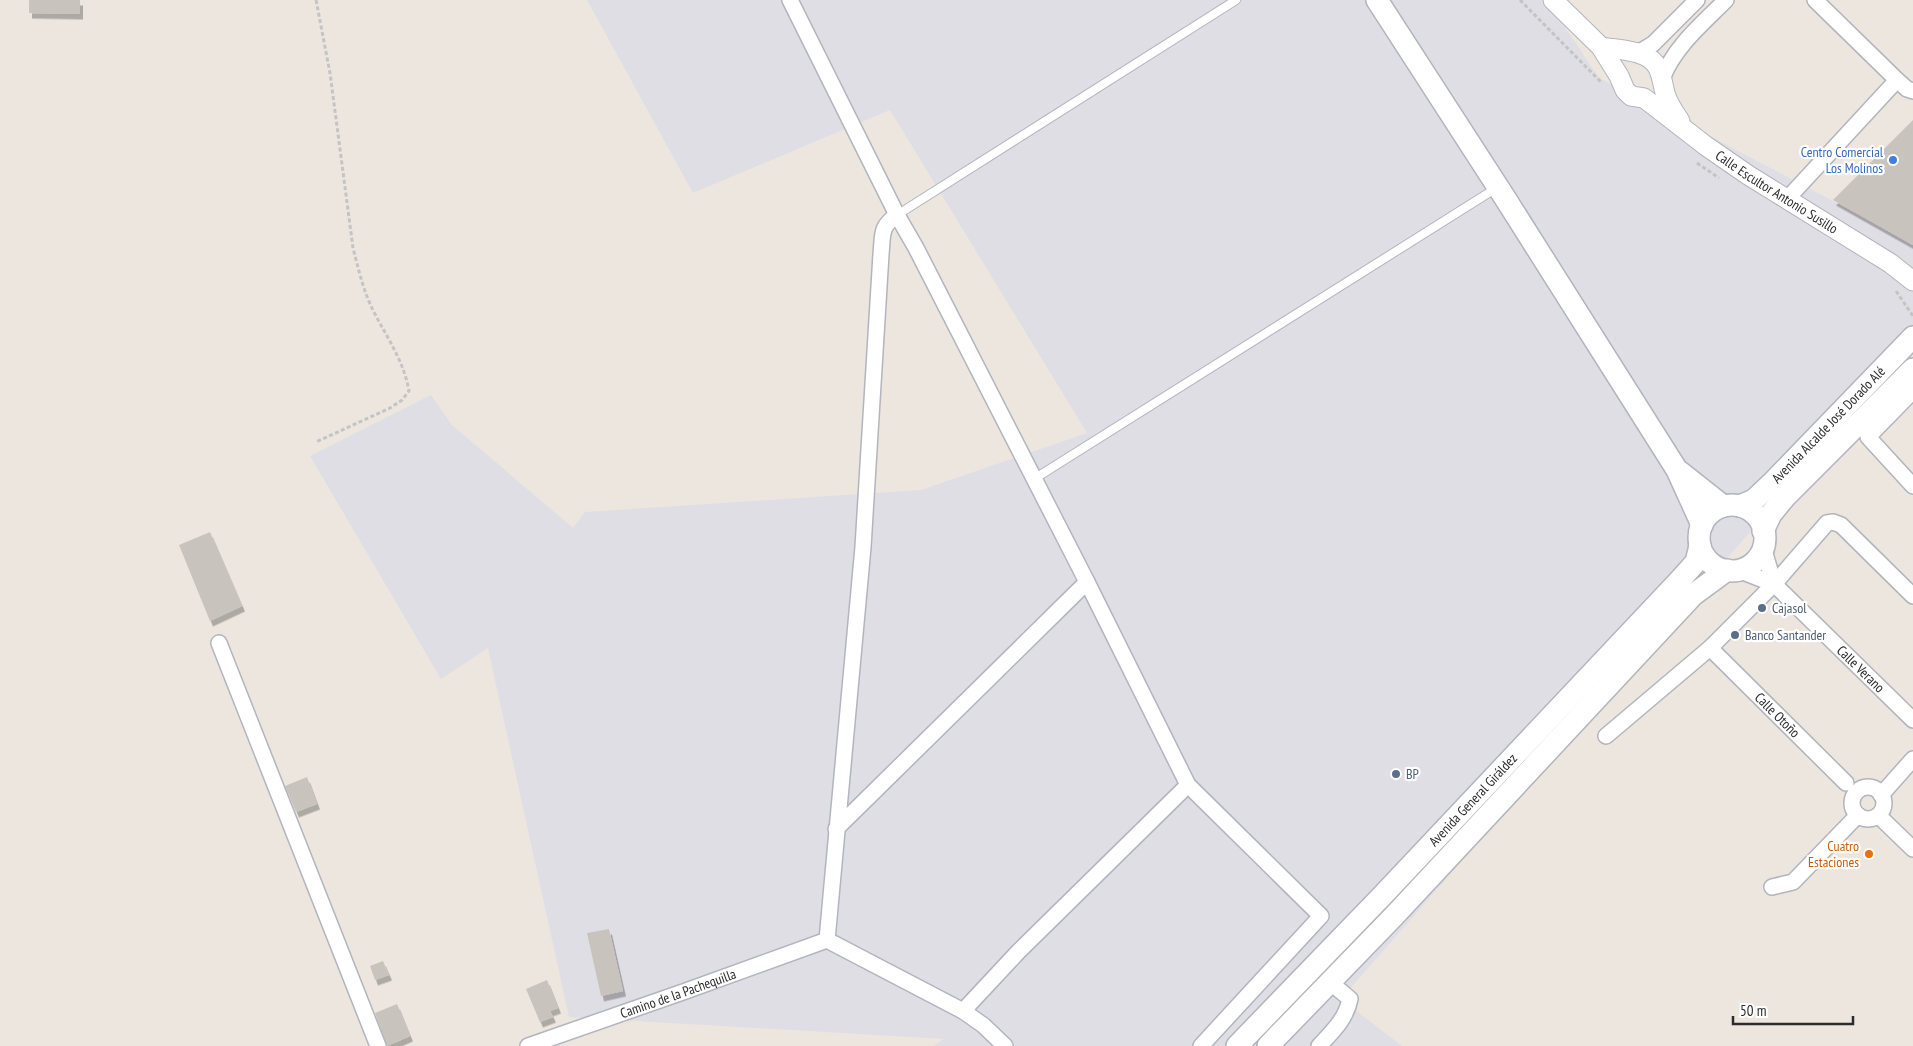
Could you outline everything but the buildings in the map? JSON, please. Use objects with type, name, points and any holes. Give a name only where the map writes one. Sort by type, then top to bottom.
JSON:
[{"type":"main road","points":[[1377,0],[1677,470],[1702,525]]},
{"type":"main road","name":"Avenida Alcalde José Dorado Alé","points":[[1731,506],[1754,500],[1913,337]]},
{"type":"main road","points":[[1731,506],[1710,513],[1702,525],[1699,537],[1700,546],[1709,561],[1718,567],[1733,570],[1752,563],[1757,558],[1776,508],[1785,497],[1913,370]]},
{"type":"main road","points":[[1677,470],[1731,506],[1751,511],[1757,517],[1763,539]]},
{"type":"main road","name":"Avenida General Giráldez","points":[[1238,1046],[1679,581],[1696,562],[1700,546]]},
{"type":"main road","name":"Avenida General Giráldez","points":[[1268,1046],[1693,596],[1733,570]]},
{"type":"street","points":[[790,0],[897,215],[1087,582],[1188,785],[1321,916],[1202,1046]]},
{"type":"street","name":"Calle Escultor Antonio Susillo","points":[[1553,0],[1601,47],[1619,76],[1625,90],[1631,96],[1644,98],[1748,175],[1905,267],[1913,281]]},
{"type":"street","points":[[1619,76],[1624,62],[1653,44],[1697,0]]},
{"type":"street","points":[[1644,98],[1656,92],[1660,87],[1668,63],[1676,51],[1726,0]]},
{"type":"street","points":[[1815,0],[1896,80],[1907,89],[1913,90]]},
{"type":"street","points":[[1601,47],[1638,53],[1649,57],[1661,71],[1670,107],[1685,130]]},
{"type":"street","points":[[1788,198],[1896,80]]},
{"type":"street","points":[[897,215],[887,222],[884,228],[881,254],[863,547],[827,940],[963,1011],[1005,1046]]},
{"type":"street","points":[[1913,391],[1868,437],[1913,486]]},
{"type":"street","points":[[1606,736],[1710,648],[1774,584],[1827,524],[1833,522],[1841,525],[1913,596]]},
{"type":"street","points":[[1763,539],[1774,584]]},
{"type":"street","name":"Calle Verano","points":[[1733,570],[1774,584],[1913,719]]},
{"type":"street","points":[[836,829],[1087,582]]},
{"type":"street","points":[[219,643],[378,1046]]},
{"type":"street","name":"Calle Otoño","points":[[1710,648],[1858,793]]},
{"type":"street","points":[[1772,887],[1793,882],[1862,817],[1882,808],[1913,759]]},
{"type":"street","points":[[963,1011],[1018,952],[1188,785]]},
{"type":"street","points":[[1862,817],[1853,806],[1858,793],[1873,788],[1882,808],[1913,849]]},
{"type":"street","name":"Camino de la Pachequilla","points":[[528,1046],[827,940]]},
{"type":"street","points":[[1319,1046],[1340,1023],[1348,1010],[1350,999],[1330,982]]},
{"type":"lane","points":[[897,215],[1236,0]]},
{"type":"lane","points":[[1034,479],[1498,187]]},
{"type":"path","points":[[316,0],[330,73],[354,248],[360,276],[374,313],[392,344],[406,375],[408,391],[402,400],[390,408],[316,442]]},
{"type":"path","points":[[1895,289],[1913,316]]},
{"type":"shaded area","points":[[587,0],[1547,0],[1599,78],[1913,243],[1913,346],[1341,999],[1402,1046],[933,1046],[944,1039],[569,1017],[488,648],[441,679],[310,456],[431,395],[452,425],[573,528],[585,512],[921,490],[1087,433],[890,110],[693,193]]},
{"type":"place","name":"Centro Comercial Los Molinos","points":[[1893,160]]},
{"type":"place","name":"Cajasol","points":[[1762,608]]},
{"type":"place","name":"Banco Santander","points":[[1735,635]]},
{"type":"place","name":"BP","points":[[1396,774]]},
{"type":"place","name":"Cuatro Estaciones","points":[[1869,854]]}]
